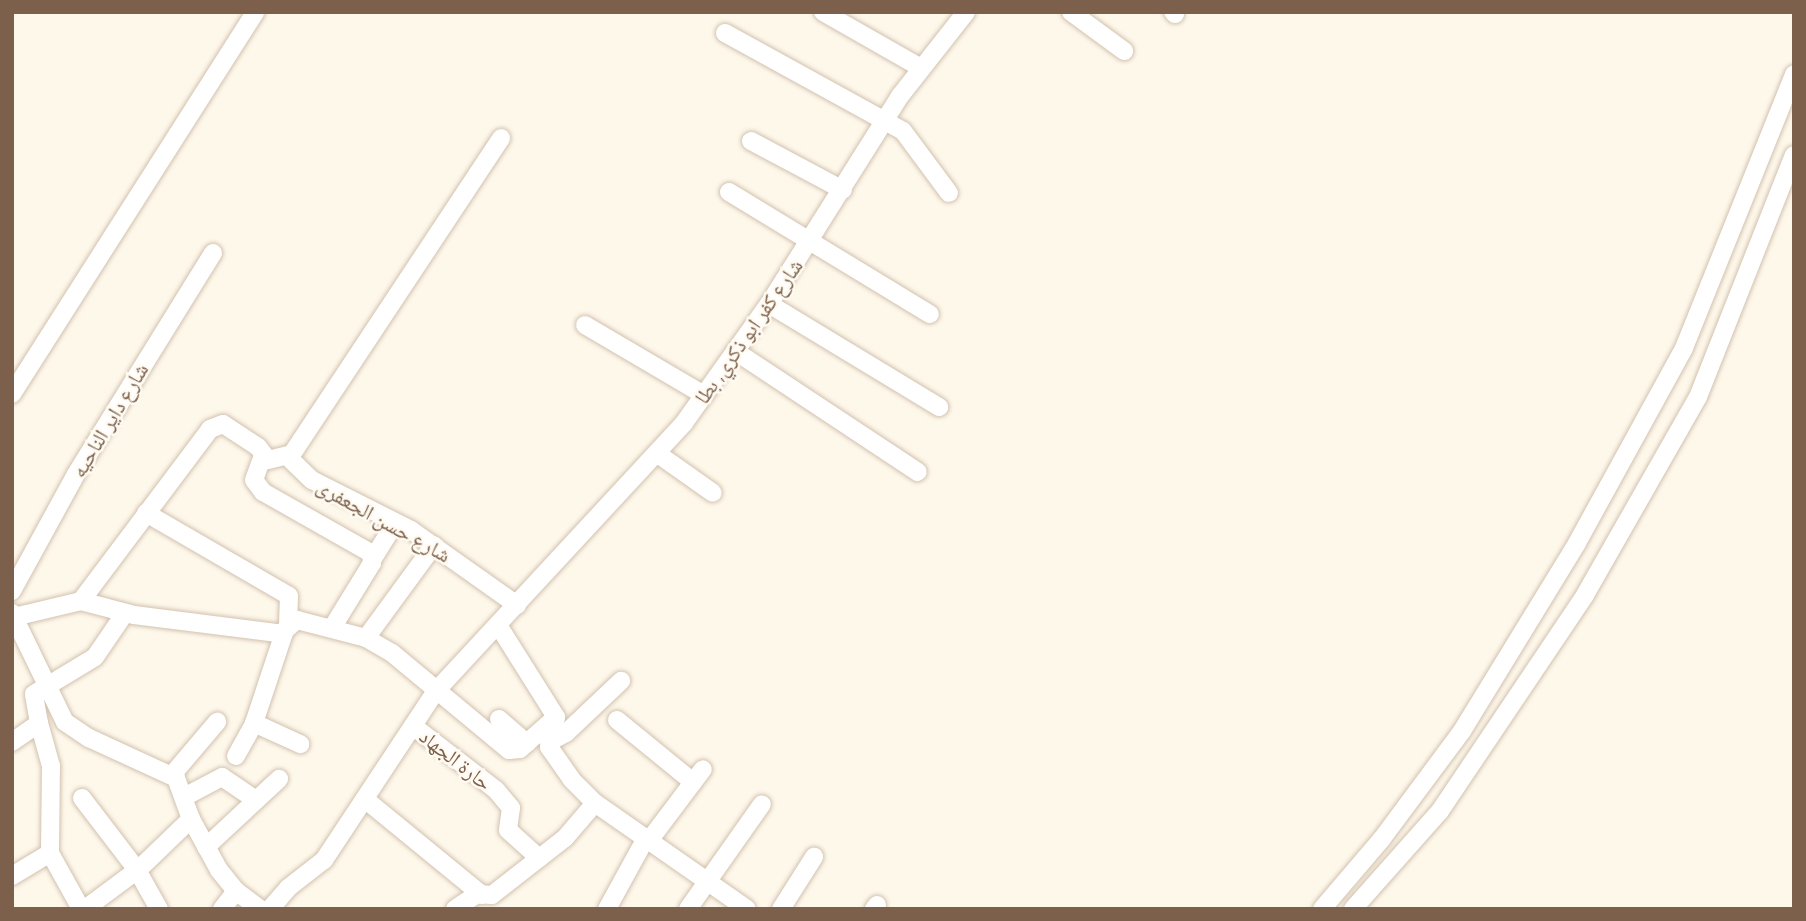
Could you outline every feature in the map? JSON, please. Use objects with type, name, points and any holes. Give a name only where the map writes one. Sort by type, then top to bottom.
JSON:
[{"type":"street","points":[[12,394],[255,12]]},
{"type":"street","points":[[823,12],[921,68]]},
{"type":"street","name":"شارع كفر ابو ذكري, بطا","points":[[498,625],[658,454],[704,396],[769,304],[843,190],[885,118],[966,12]]},
{"type":"street","points":[[1071,12],[1124,51]]},
{"type":"street","points":[[725,33],[885,118],[913,139],[949,193]]},
{"type":"street","points":[[1322,909],[1381,840],[1483,699],[1583,531],[1684,348],[1794,74]]},
{"type":"street","points":[[262,458],[275,461],[288,457],[304,440],[502,138]]},
{"type":"street","points":[[751,141],[843,190]]},
{"type":"street","points":[[1353,909],[1440,811],[1585,595],[1698,397],[1794,155]]},
{"type":"street","points":[[729,192],[811,239],[930,314]]},
{"type":"street","name":"شارع داير الناحيه","points":[[12,591],[76,474],[213,253]]},
{"type":"street","points":[[769,304],[939,407]]},
{"type":"street","points":[[585,325],[704,396]]},
{"type":"street","points":[[735,351],[918,472]]},
{"type":"street","points":[[81,601],[216,425],[223,424],[258,447],[262,458],[254,480],[263,492],[370,550],[373,560]]},
{"type":"street","points":[[658,454],[713,493]]},
{"type":"street","name":"شارع حسن الجعفرى","points":[[288,457],[322,486],[434,545],[517,605]]},
{"type":"street","points":[[146,513],[289,596],[286,630],[254,723],[236,756]]},
{"type":"street","points":[[332,628],[396,523]]},
{"type":"street","points":[[366,638],[434,545]]},
{"type":"street","points":[[260,909],[236,891],[206,847],[191,819],[186,796],[172,775],[71,728],[18,641],[13,615],[81,601],[125,613],[286,630],[297,620],[366,638],[410,666],[435,692],[509,750],[527,743],[556,717]]},
{"type":"street","points":[[125,613],[95,657],[32,695],[51,766],[50,853],[76,906],[137,870],[191,819]]},
{"type":"street","points":[[270,909],[288,888],[324,860],[435,692],[498,625],[556,717],[549,742],[562,770],[595,803],[706,883],[747,909]]},
{"type":"street","points":[[549,742],[573,728],[621,681]]},
{"type":"street","points":[[499,719],[527,743]]},
{"type":"street","points":[[607,909],[647,841],[698,775],[617,720]]},
{"type":"street","points":[[172,775],[217,722]]},
{"type":"street","points":[[12,742],[39,723]]},
{"type":"street","points":[[254,723],[300,744]]},
{"type":"street","name":"حارة الجهاد","points":[[413,726],[496,790],[511,808],[508,830],[539,858]]},
{"type":"street","points":[[186,796],[222,778],[256,800]]},
{"type":"street","points":[[206,847],[279,779]]},
{"type":"street","points":[[82,798],[137,870],[159,909]]},
{"type":"street","points":[[366,800],[482,895]]},
{"type":"street","points":[[455,909],[482,895],[492,895],[565,838],[595,803]]},
{"type":"street","points":[[688,909],[762,804]]},
{"type":"street","points":[[12,876],[50,853]]},
{"type":"street","points":[[781,909],[814,857]]},
{"type":"street","points":[[222,909],[236,891]]}]
